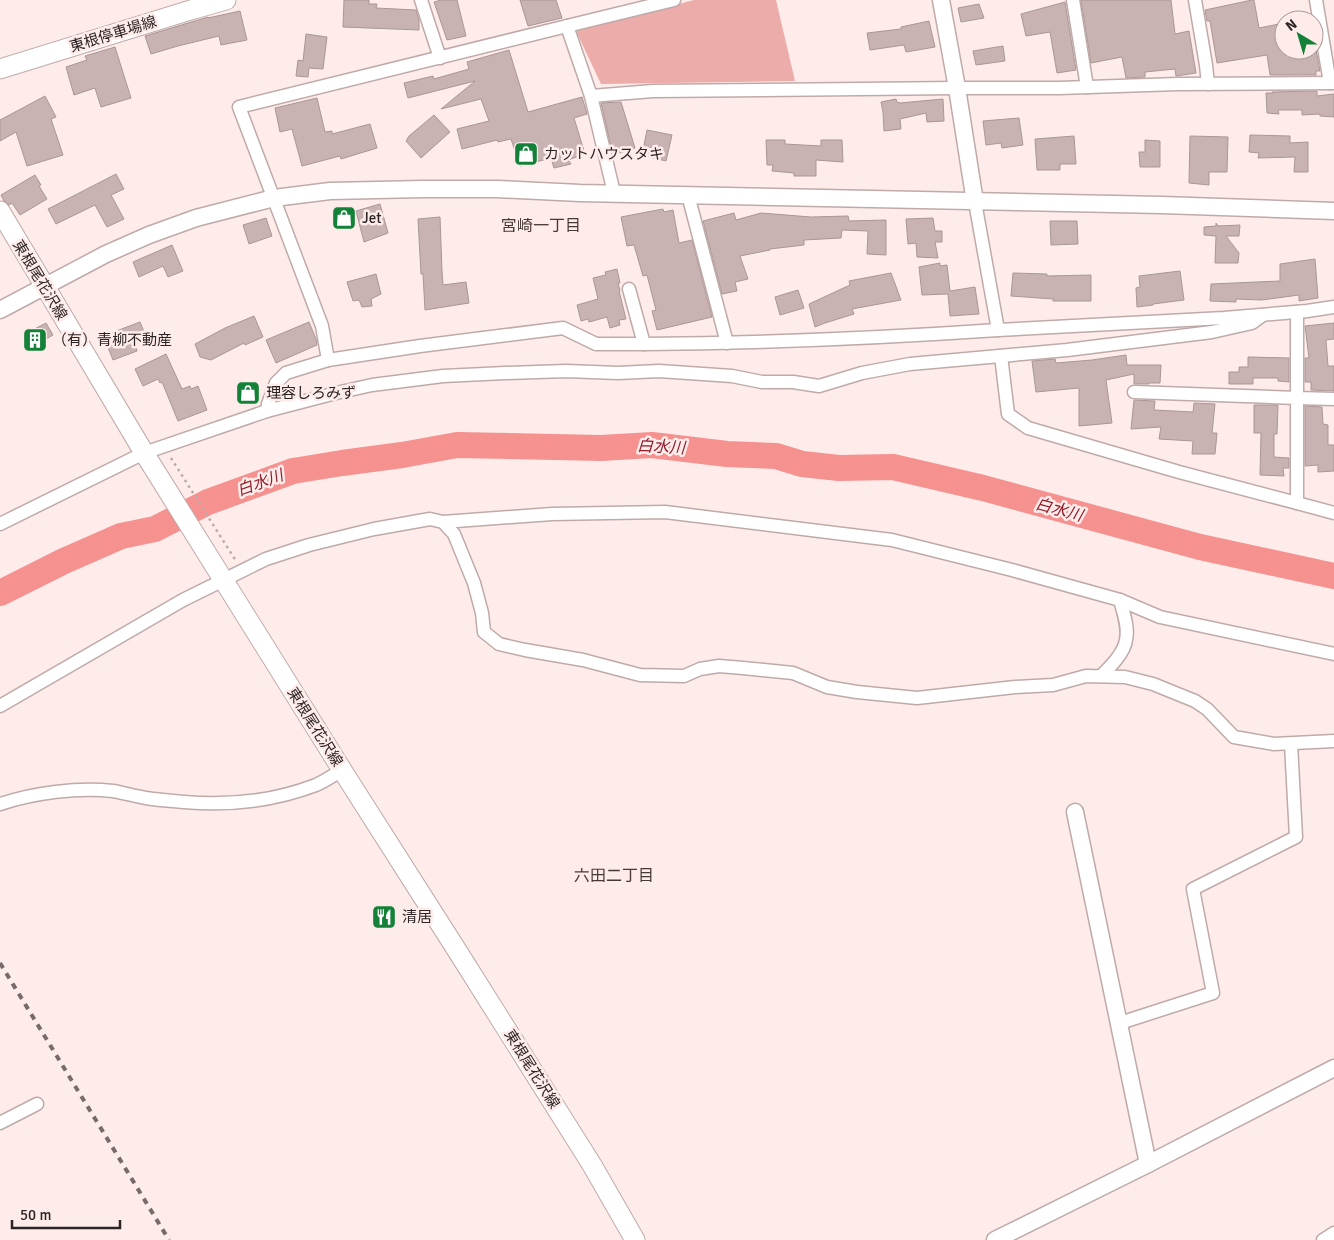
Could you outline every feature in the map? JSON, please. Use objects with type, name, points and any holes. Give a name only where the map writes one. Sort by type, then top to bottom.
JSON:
[{"type":"main road","name":"東根停車場線","points":[[0,69],[226,0]]},
{"type":"main road","name":"東根尾花沢線","points":[[0,211],[145,454],[592,1165],[635,1240]]},
{"type":"street","points":[[421,0],[440,58]]},
{"type":"street","points":[[328,360],[322,326],[239,108],[674,0]]},
{"type":"street","points":[[941,0],[998,330]]},
{"type":"street","points":[[1073,0],[1087,88]]},
{"type":"street","points":[[1195,0],[1208,84]]},
{"type":"street","points":[[592,96],[653,91],[1087,88],[1208,84],[1332,83],[1316,0]]},
{"type":"street","points":[[567,26],[592,96],[614,193]]},
{"type":"street","points":[[0,310],[106,254],[149,235],[196,218],[274,198],[330,191],[497,189],[1334,211]]},
{"type":"street","points":[[688,195],[727,343]]},
{"type":"street","points":[[630,289],[644,344]]},
{"type":"street","points":[[267,411],[276,383],[286,373],[328,360],[563,328],[596,344],[727,343],[898,337],[1263,315],[1334,307]]},
{"type":"street","points":[[1297,312],[1297,503]]},
{"type":"street","points":[[0,524],[145,454],[267,411],[372,385],[443,376],[514,372],[618,373],[659,371],[732,376],[762,382],[793,382],[818,386],[862,373],[910,364],[1066,350],[1212,332],[1252,323],[1263,315]]},
{"type":"street","points":[[1001,356],[1008,414],[1028,428],[1178,472],[1334,513]]},
{"type":"street","points":[[1134,392],[1334,399]]},
{"type":"street","points":[[0,706],[222,577],[266,559],[309,545],[374,529],[430,519],[443,522],[552,514],[665,512],[892,540],[1012,570],[1120,600],[1160,617],[1334,654]]},
{"type":"street","points":[[443,522],[454,534],[466,564],[482,612],[484,632],[499,644],[584,660],[640,675],[684,676],[700,669],[719,666],[793,673],[826,687],[917,698],[1015,687],[1053,685],[1086,676],[1125,677],[1195,701],[1207,709],[1234,737],[1274,744],[1334,741]]},
{"type":"street","points":[[1101,676],[1117,659],[1126,640],[1126,625],[1120,600]]},
{"type":"street","points":[[1120,1023],[1213,993],[1193,890],[1296,837],[1291,744]]},
{"type":"street","points":[[0,804],[73,789],[113,791],[148,798],[187,802],[257,801],[291,794],[318,784],[342,770]]},
{"type":"street","points":[[1075,812],[1148,1164]]},
{"type":"street","points":[[994,1240],[1148,1164],[1334,1068]]},
{"type":"street","points":[[0,1123],[37,1104]]},
{"type":"street","points":[[1323,1240],[1334,1233]]},
{"type":"path","points":[[171,458],[236,561]]},
{"type":"shaded area","points":[[694,0],[776,0],[795,81],[601,84],[576,31]]},
{"type":"building","points":[[344,0],[369,0],[369,4],[377,4],[376,8],[416,10],[419,30],[343,27]]},
{"type":"building","points":[[457,0],[466,36],[447,40],[434,2]]},
{"type":"building","points":[[520,0],[556,0],[562,18],[528,26]]},
{"type":"building","points":[[1081,0],[1171,0],[1175,34],[1189,31],[1196,73],[1176,76],[1175,69],[1145,72],[1145,77],[1126,78],[1122,57],[1091,63]]},
{"type":"building","points":[[1254,0],[1259,28],[1274,25],[1274,60],[1318,60],[1320,71],[1316,71],[1316,75],[1270,75],[1267,55],[1217,63],[1210,21],[1207,21],[1205,10]]},
{"type":"building","points":[[1065,2],[1076,70],[1057,73],[1050,32],[1026,36],[1021,14]]},
{"type":"building","points":[[979,4],[984,18],[961,22],[958,8]]},
{"type":"building","points":[[240,11],[247,40],[221,45],[219,36],[151,54],[145,36],[208,17]]},
{"type":"building","points":[[929,21],[935,47],[906,52],[904,45],[870,50],[867,33],[901,29],[901,27]]},
{"type":"building","points":[[306,34],[327,37],[323,69],[309,68],[308,77],[296,76],[298,60],[303,61]]},
{"type":"building","points":[[1003,46],[1005,61],[976,65],[973,51]]},
{"type":"building","points":[[115,47],[131,98],[101,107],[95,88],[74,95],[66,67],[87,60],[85,56]]},
{"type":"building","points":[[509,50],[528,112],[582,97],[587,114],[574,118],[585,154],[568,160],[571,164],[554,168],[551,158],[520,166],[511,139],[498,142],[497,140],[462,149],[457,129],[489,121],[481,99],[441,109],[475,81],[408,98],[404,83],[433,76],[434,79],[469,69],[467,62]]},
{"type":"building","points":[[1317,91],[1317,96],[1334,94],[1334,117],[1320,116],[1320,114],[1302,115],[1302,110],[1278,110],[1279,114],[1267,113],[1266,93]]},
{"type":"building","points":[[45,96],[56,117],[51,119],[63,155],[27,166],[16,132],[0,141],[0,120]]},
{"type":"building","points":[[317,98],[325,132],[332,131],[332,134],[370,124],[377,148],[341,159],[340,156],[302,166],[292,129],[280,132],[275,108]]},
{"type":"building","points":[[896,99],[900,103],[943,99],[944,121],[927,122],[926,113],[900,119],[901,129],[884,131],[881,102]]},
{"type":"building","points":[[621,102],[635,148],[620,153],[618,149],[612,151],[601,103]]},
{"type":"building","points":[[434,115],[450,132],[421,158],[406,141],[409,136]]},
{"type":"building","points":[[1019,118],[1023,145],[1002,148],[1001,143],[986,145],[983,121]]},
{"type":"building","points":[[647,130],[672,135],[666,161],[642,155]]},
{"type":"building","points":[[1250,135],[1290,136],[1290,143],[1308,142],[1308,172],[1294,172],[1295,157],[1258,158],[1259,153],[1249,152]]},
{"type":"building","points":[[1074,136],[1076,164],[1060,164],[1060,170],[1037,170],[1035,139]]},
{"type":"building","points":[[1190,136],[1228,137],[1227,172],[1209,172],[1209,185],[1189,183]]},
{"type":"building","points":[[766,140],[785,140],[785,144],[821,146],[821,140],[842,140],[843,162],[816,160],[816,176],[794,176],[794,173],[772,171],[773,165],[767,165]]},
{"type":"building","points":[[1145,140],[1160,141],[1160,167],[1140,167],[1139,152],[1145,152]]},
{"type":"building","points":[[116,174],[124,189],[111,195],[124,219],[107,227],[95,205],[56,224],[48,209]]},
{"type":"building","points":[[35,175],[47,199],[20,215],[12,203],[9,205],[1,195]]},
{"type":"building","points":[[380,204],[388,233],[364,242],[356,211]]},
{"type":"building","points":[[663,209],[664,212],[673,210],[679,243],[692,240],[712,317],[657,330],[652,311],[656,310],[647,275],[643,276],[634,245],[627,246],[621,217]]},
{"type":"building","points":[[734,213],[736,220],[761,213],[811,217],[848,216],[849,221],[886,220],[886,255],[867,254],[868,231],[842,230],[841,238],[804,240],[804,245],[770,249],[740,256],[748,279],[735,282],[737,291],[722,294],[703,221]]},
{"type":"building","points":[[440,217],[443,285],[466,282],[469,303],[425,310],[418,219]]},
{"type":"building","points":[[266,218],[272,236],[249,244],[243,225]]},
{"type":"building","points":[[933,218],[935,231],[942,231],[942,242],[935,242],[938,258],[917,257],[916,243],[908,244],[906,219]]},
{"type":"building","points":[[1050,221],[1077,221],[1078,244],[1051,245]]},
{"type":"building","points":[[1216,223],[1218,226],[1240,225],[1239,236],[1226,236],[1239,253],[1238,263],[1215,263],[1216,236],[1204,235],[1204,227],[1216,226]]},
{"type":"building","points":[[172,245],[183,271],[168,277],[163,266],[139,277],[133,262]]},
{"type":"building","points":[[1315,259],[1318,298],[1299,301],[1299,295],[1262,300],[1236,299],[1236,302],[1210,301],[1211,284],[1280,281],[1280,264]]},
{"type":"building","points":[[940,263],[940,266],[947,265],[950,291],[975,287],[979,314],[950,316],[948,294],[922,295],[919,267]]},
{"type":"building","points":[[617,269],[620,283],[618,283],[619,291],[626,319],[619,320],[620,325],[610,328],[607,317],[589,322],[588,319],[581,321],[577,305],[598,299],[593,278],[606,275],[605,272]]},
{"type":"building","points":[[1180,271],[1184,300],[1137,307],[1136,288],[1140,287],[1139,276]]},
{"type":"building","points":[[891,273],[901,300],[852,309],[854,314],[815,327],[809,304],[850,285],[849,281]]},
{"type":"building","points":[[1013,273],[1047,274],[1047,276],[1091,275],[1091,301],[1053,301],[1053,299],[1011,296]]},
{"type":"building","points":[[376,274],[381,294],[371,299],[372,306],[362,307],[359,300],[353,301],[347,282]]},
{"type":"building","points":[[798,290],[804,308],[780,315],[775,297]]},
{"type":"building","points":[[254,316],[263,337],[245,345],[244,343],[211,360],[200,357],[195,344],[225,328]]},
{"type":"building","points":[[140,322],[147,339],[135,344],[137,351],[113,360],[105,340],[112,337],[111,333]]},
{"type":"building","points":[[309,322],[317,345],[276,363],[266,340]]},
{"type":"building","name":"（有）青柳不動産","points":[[46,323],[53,335],[30,348],[23,335]]},
{"type":"building","points":[[1334,323],[1334,339],[1326,340],[1328,366],[1334,366],[1334,391],[1311,390],[1311,382],[1305,382],[1305,358],[1309,358],[1305,326]]},
{"type":"building","points":[[166,354],[182,389],[190,386],[191,389],[198,386],[207,410],[178,421],[162,382],[160,383],[158,379],[143,386],[135,369]]},
{"type":"building","points":[[1126,355],[1127,365],[1161,365],[1160,383],[1134,384],[1134,374],[1106,380],[1112,423],[1079,426],[1079,388],[1036,392],[1032,361],[1055,359],[1056,363]]},
{"type":"building","points":[[1248,357],[1289,358],[1289,382],[1278,381],[1278,378],[1253,378],[1253,384],[1229,384],[1229,372],[1239,372],[1239,367],[1248,367]]},
{"type":"building","points":[[1134,400],[1155,401],[1154,410],[1193,412],[1194,403],[1215,404],[1212,433],[1217,433],[1215,454],[1192,454],[1193,441],[1159,439],[1161,427],[1131,429]]},
{"type":"building","points":[[1254,405],[1278,405],[1277,434],[1274,434],[1274,457],[1289,458],[1289,468],[1283,468],[1284,476],[1260,475],[1261,433],[1254,433]]},
{"type":"building","points":[[1305,406],[1322,407],[1323,424],[1328,425],[1328,445],[1334,445],[1334,471],[1318,472],[1318,465],[1305,466]]},
{"type":"waterway","name":"白水川","points":[[0,593],[64,561],[121,536],[155,529],[208,502],[293,471],[457,445],[601,448],[652,445],[727,454],[776,456],[802,464],[839,468],[893,467],[983,488],[1200,547],[1334,576]]},
{"type":"railway","points":[[0,963],[169,1240]]},
{"type":"place","name":"カットハウスタキ","points":[[526,154]]},
{"type":"place","name":"Jet","points":[[344,218]]},
{"type":"place","name":"（有）青柳不動産","points":[[35,340]]},
{"type":"place","name":"理容しろみず","points":[[248,393]]},
{"type":"place","name":"清居","points":[[384,917]]},
{"type":"district","name":"宮崎一丁目","points":[[541,226]]},
{"type":"district","name":"六田二丁目","points":[[614,876]]}]
